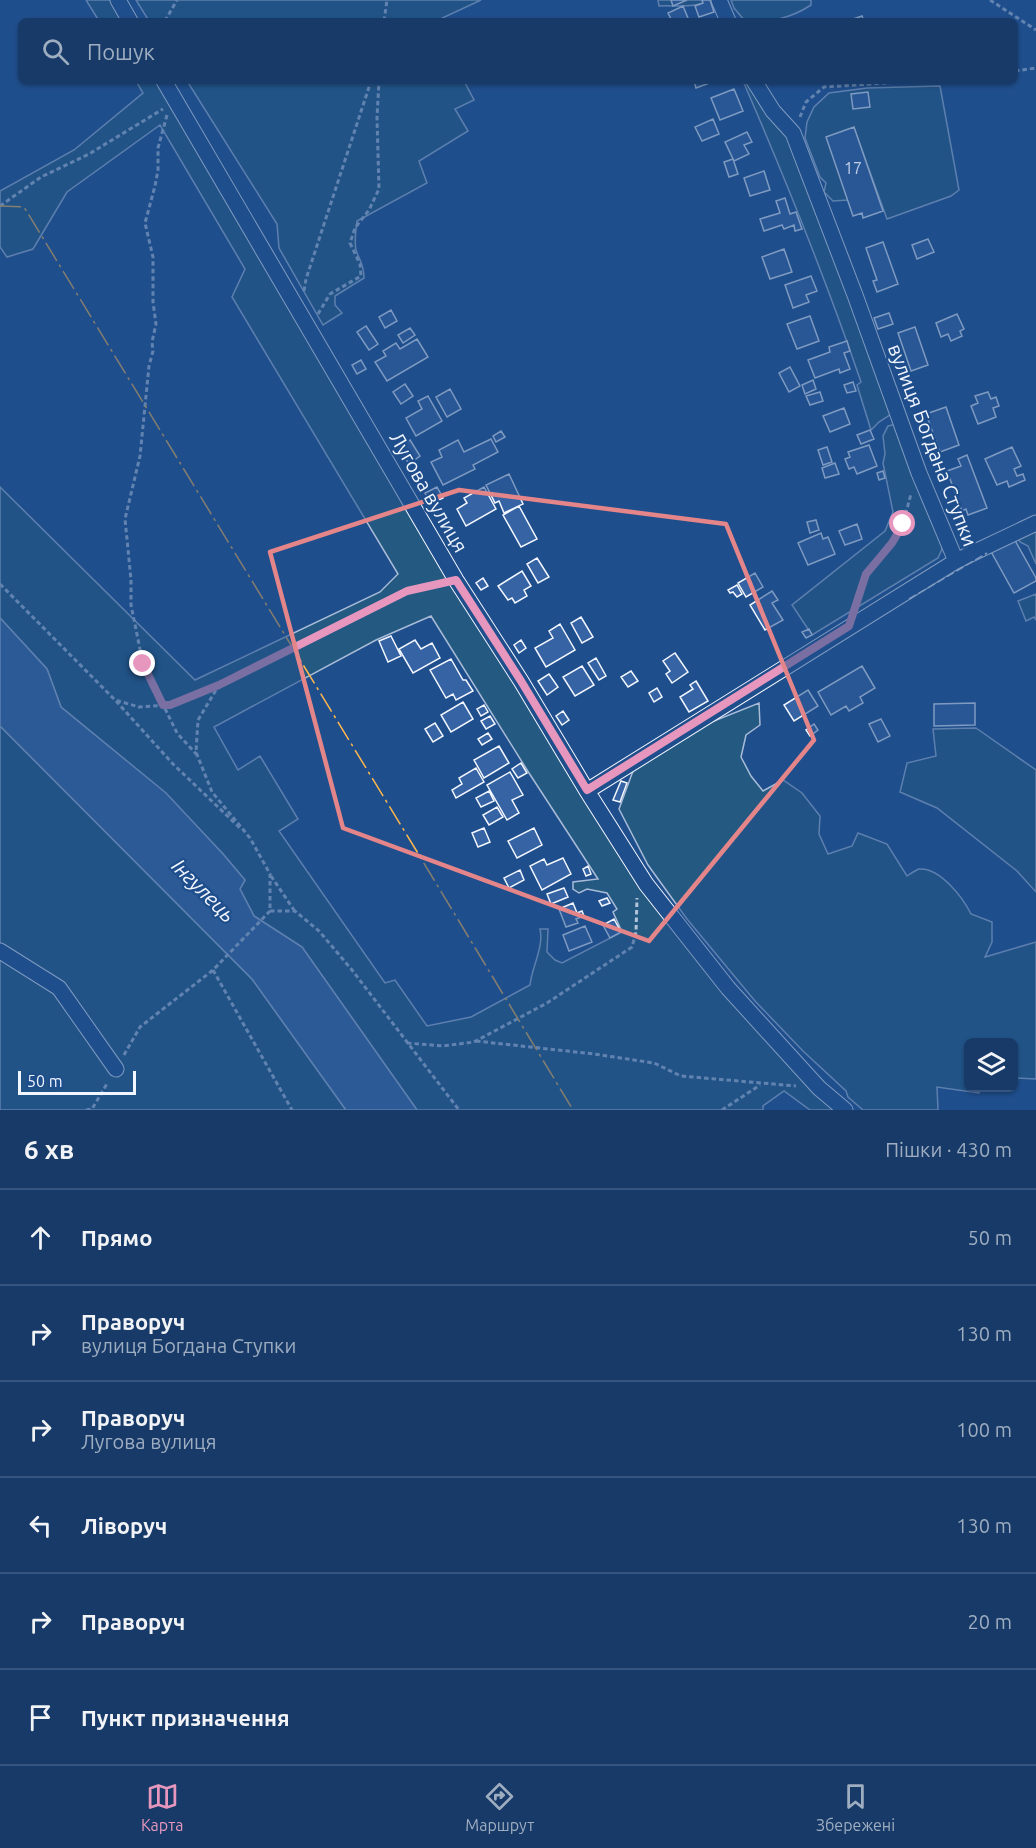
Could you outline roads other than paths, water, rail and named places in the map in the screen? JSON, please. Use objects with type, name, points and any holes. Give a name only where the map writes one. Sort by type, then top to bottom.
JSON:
[{"type":"street","points":[[118,0],[128,18]]},
{"type":"street","points":[[719,0],[727,18]]},
{"type":"street","name":"Лугова вулиця","points":[[166,84],[456,580],[646,884],[728,988],[819,1088],[845,1110]]},
{"type":"street","name":"вулиця Богдана Ступки","points":[[587,790],[956,561],[919,473],[855,295],[793,133],[773,111],[756,84]]},
{"type":"street","points":[[956,561],[1036,523]]},
{"type":"street","points":[[0,951],[59,988],[116,1069]]},
{"type":"water","name":"Інгулець","points":[[0,618],[47,669],[61,707],[166,793],[245,880],[240,889],[254,916],[302,947],[417,1110],[346,1110],[252,979],[0,726]]}]
